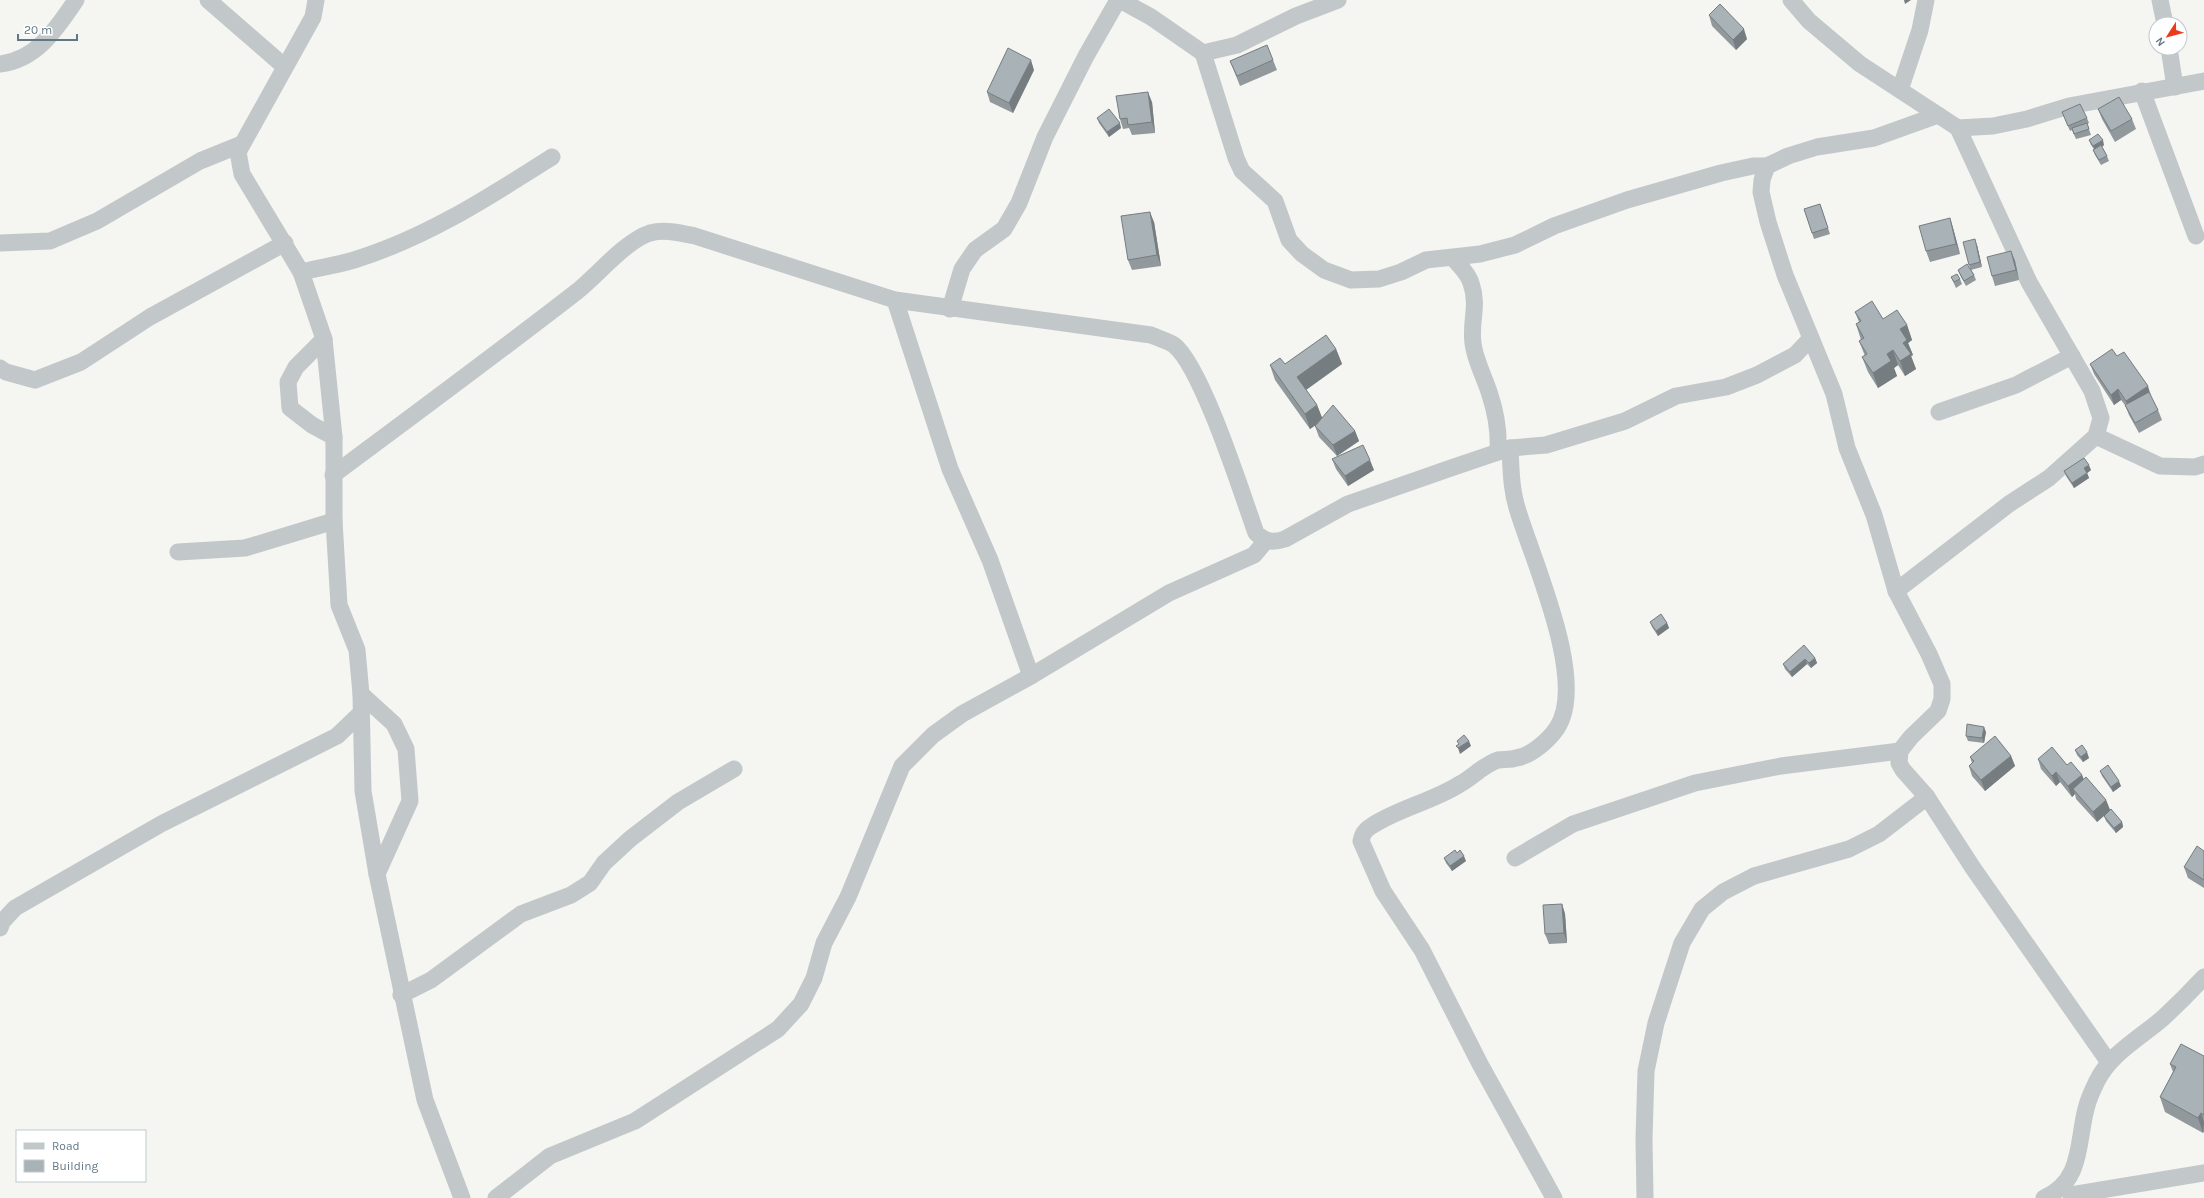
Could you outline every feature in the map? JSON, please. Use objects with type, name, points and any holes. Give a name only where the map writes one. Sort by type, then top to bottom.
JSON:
[{"type":"street","points":[[0,64],[14,62],[38,48],[54,32],[76,0]]},
{"type":"street","points":[[208,0],[285,67]]},
{"type":"street","points":[[316,0],[313,17],[238,152],[242,174],[285,243],[301,272],[324,339],[334,437],[334,521],[339,605],[357,650],[361,694],[360,714],[363,791],[377,874],[401,995],[425,1100],[462,1198]]},
{"type":"street","points":[[950,309],[962,269],[975,250],[1004,229],[1019,203],[1044,137],[1086,56],[1119,0],[1151,17],[1203,53],[1236,158],[1242,171],[1275,201],[1289,240],[1302,254],[1324,270],[1351,280],[1379,279],[1401,272],[1426,260],[1480,254],[1515,245],[1554,226],[1627,200],[1721,173],[1753,166],[1767,166],[1788,156],[1817,147],[1874,138],[1938,115]]},
{"type":"street","points":[[1203,53],[1237,45],[1296,16],[1338,0]]},
{"type":"street","points":[[1791,0],[1809,21],[1860,64],[1958,128],[2029,282],[2092,391],[2101,418],[2096,436],[2049,478],[2009,504],[1896,591]]},
{"type":"street","points":[[1900,90],[1920,30],[1926,0]]},
{"type":"street","points":[[2160,0],[2163,16]]},
{"type":"street","points":[[2170,56],[2175,87]]},
{"type":"street","points":[[1958,128],[1993,126],[2027,119],[2068,106],[2142,91],[2204,82]]},
{"type":"street","points":[[2142,91],[2196,236]]},
{"type":"street","points":[[0,243],[50,241],[97,221],[200,161],[242,144]]},
{"type":"street","points":[[301,272],[354,260],[411,239],[472,208],[552,157]]},
{"type":"street","points":[[1767,166],[1762,180],[1761,192],[1768,222],[1785,275],[1834,394],[1847,448],[1874,515],[1896,591],[1942,684],[1942,699],[1938,711],[1910,737],[1900,751],[1899,763],[1903,770],[1927,797],[1973,868],[2108,1061]]},
{"type":"street","points":[[333,475],[491,359],[579,290],[627,247],[650,234],[669,231],[695,236],[894,300],[950,309],[1152,335],[1174,345],[1188,361],[1199,385],[1256,533],[1264,540],[1274,542],[1285,539],[1348,504],[1504,450],[1546,445],[1625,421],[1676,396],[1726,387],[1778,366],[1795,356],[1811,338]]},
{"type":"street","points":[[0,368],[6,372],[35,380],[81,362],[150,318],[285,243]]},
{"type":"street","points":[[1453,258],[1471,282],[1476,309],[1472,327],[1476,357],[1491,395],[1511,476],[1517,510],[1542,579],[1562,647],[1567,700],[1558,728],[1539,747],[1518,758],[1499,760],[1479,770],[1461,784],[1427,801],[1379,821],[1368,828],[1362,836],[1361,841],[1383,891],[1422,950],[1480,1064],[1554,1198]]},
{"type":"street","points":[[894,300],[950,469],[990,560],[1031,676]]},
{"type":"street","points":[[324,339],[296,367],[288,382],[290,408],[312,425],[334,437]]},
{"type":"street","points":[[1939,412],[2016,385],[2072,356]]},
{"type":"street","points":[[2096,436],[2160,466],[2195,467],[2204,464]]},
{"type":"street","points":[[178,552],[245,548],[334,521]]},
{"type":"street","points":[[496,1198],[550,1156],[635,1121],[778,1029],[801,1004],[814,978],[824,943],[848,897],[902,766],[933,735],[962,714],[1031,676],[1169,593],[1254,555],[1264,543],[1264,540]]},
{"type":"street","points":[[361,694],[394,724],[406,748],[410,801],[377,874]]},
{"type":"street","points":[[0,928],[2,922],[15,908],[161,824],[337,736],[360,714]]},
{"type":"street","points":[[1515,858],[1573,824],[1695,783],[1781,766],[1900,751]]},
{"type":"street","points":[[401,995],[431,980],[520,914],[571,895],[590,883],[604,863],[630,839],[678,802],[734,769]]},
{"type":"street","points":[[1645,1198],[1646,1071],[1656,1023],[1682,943],[1702,909],[1723,892],[1754,876],[1849,849],[1879,834],[1927,797]]},
{"type":"street","points":[[2070,1192],[2082,1138],[2086,1108],[2097,1081],[2108,1061],[2162,1018],[2204,977]]},
{"type":"street","points":[[2044,1198],[2058,1192],[2070,1192],[2204,1174]]},
{"type":"building","points":[[1720,4],[1744,29],[1733,40],[1709,15]]},
{"type":"building","points":[[1267,45],[1273,60],[1237,76],[1230,61]]},
{"type":"building","points":[[1008,48],[1031,60],[1009,103],[987,92]]},
{"type":"building","points":[[1148,92],[1152,122],[1128,125],[1127,118],[1120,119],[1116,96]]},
{"type":"building","points":[[2119,97],[2132,119],[2111,131],[2098,109]]},
{"type":"building","points":[[2080,104],[2087,118],[2068,126],[2062,112]]},
{"type":"building","points":[[1109,109],[1120,123],[1107,132],[1097,118]]},
{"type":"building","points":[[2087,123],[2089,129],[2074,134],[2072,128]]},
{"type":"building","points":[[2098,134],[2103,140],[2093,146],[2089,140]]},
{"type":"building","points":[[2101,145],[2107,156],[2099,160],[2093,150]]},
{"type":"building","points":[[1820,204],[1828,228],[1812,233],[1804,209]]},
{"type":"building","points":[[1150,212],[1157,255],[1128,260],[1121,216]]},
{"type":"building","points":[[1950,218],[1956,244],[1926,251],[1919,226]]},
{"type":"building","points":[[1975,239],[1980,262],[1969,265],[1963,242]]},
{"type":"building","points":[[2011,251],[2016,270],[1992,276],[1987,257]]},
{"type":"building","points":[[1967,264],[1974,275],[1964,281],[1958,270]]},
{"type":"building","points":[[1957,274],[1960,279],[1954,282],[1951,277]]},
{"type":"building","points":[[1872,301],[1883,319],[1897,310],[1907,325],[1900,329],[1907,340],[1903,343],[1911,354],[1900,361],[1893,350],[1887,354],[1891,361],[1873,373],[1862,357],[1867,354],[1859,341],[1864,338],[1856,324],[1861,321],[1855,312]]},
{"type":"building","points":[[1326,335],[1336,349],[1297,377],[1317,405],[1305,414],[1270,365],[1280,358],[1285,364]]},
{"type":"building","points":[[2112,349],[2117,356],[2124,352],[2148,386],[2126,401],[2118,389],[2111,395],[2090,364]]},
{"type":"building","points":[[2149,392],[2158,410],[2135,423],[2125,405]]},
{"type":"building","points":[[1333,405],[1355,431],[1333,445],[1315,426]]},
{"type":"building","points":[[1363,445],[1370,460],[1345,476],[1332,459]]},
{"type":"building","points":[[2084,458],[2089,465],[2084,468],[2087,473],[2072,483],[2064,471]]},
{"type":"building","points":[[1661,614],[1667,623],[1656,631],[1650,622]]},
{"type":"building","points":[[1804,645],[1815,658],[1809,663],[1805,659],[1790,672],[1783,664]]},
{"type":"building","points":[[1967,724],[1984,727],[1982,738],[1966,736]]},
{"type":"building","points":[[1464,735],[1469,741],[1458,748],[1456,746],[1459,744],[1457,741]]},
{"type":"building","points":[[1995,736],[2011,756],[1981,780],[1969,766],[1974,761],[1970,757]]},
{"type":"building","points":[[2082,745],[2087,752],[2081,757],[2075,750]]},
{"type":"building","points":[[2052,747],[2067,765],[2071,762],[2082,775],[2068,786],[2056,772],[2052,776],[2038,759]]},
{"type":"building","points":[[2108,765],[2119,781],[2111,787],[2100,771]]},
{"type":"building","points":[[2086,777],[2106,800],[2093,812],[2073,789]]},
{"type":"building","points":[[2111,809],[2122,822],[2114,828],[2104,816]]},
{"type":"building","points":[[2197,846],[2204,851],[2204,880],[2184,867]]},
{"type":"building","points":[[1455,850],[1457,853],[1460,850],[1464,856],[1450,866],[1444,858]]},
{"type":"building","points":[[1562,904],[1564,933],[1545,934],[1543,905]]},
{"type":"building","points":[[2181,1044],[2204,1056],[2204,1115],[2201,1113],[2198,1118],[2160,1097],[2176,1067],[2170,1064]]}]
